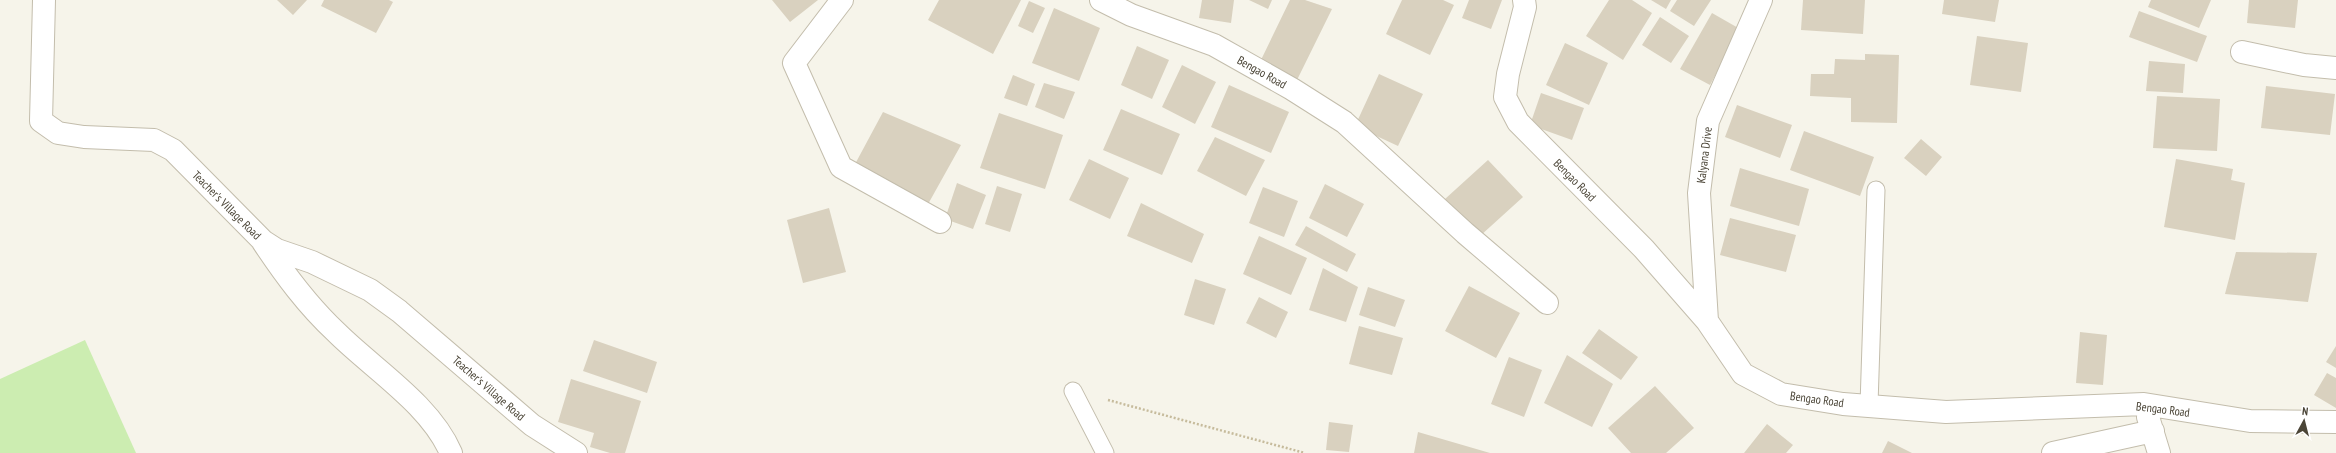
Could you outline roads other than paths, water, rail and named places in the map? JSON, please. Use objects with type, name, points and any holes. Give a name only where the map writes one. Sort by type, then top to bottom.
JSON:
[{"type":"street","name":"Teacher's Village Road","points":[[44,0],[41,121],[58,133],[84,137],[154,140],[173,150],[263,241],[277,250],[312,262],[370,290],[405,316],[532,425],[576,453]]},
{"type":"street","points":[[842,0],[794,63],[841,167],[940,222]]},
{"type":"street","name":"Bengao Road","points":[[1101,0],[1131,15],[1214,45],[1292,89],[1344,122],[1465,233],[1547,303]]},
{"type":"street","name":"Bengao Road","points":[[1524,0],[1526,7],[1508,74],[1505,97],[1518,122],[1644,249],[1707,321],[1743,374],[1781,394],[1844,404],[1946,412],[2144,404],[2250,421],[2336,422]]},
{"type":"street","name":"Kalyana Drive","points":[[1707,321],[1699,193],[1708,121],[1761,0]]},
{"type":"street","points":[[2242,52],[2304,65],[2336,68]]},
{"type":"street","points":[[263,241],[297,292],[335,332],[429,416],[451,453]]},
{"type":"street","points":[[2144,404],[2153,430],[2158,453]]},
{"type":"street","points":[[2053,453],[2153,430]]},
{"type":"lane","points":[[1869,405],[1876,190]]},
{"type":"lane","points":[[1073,391],[1105,453]]}]
